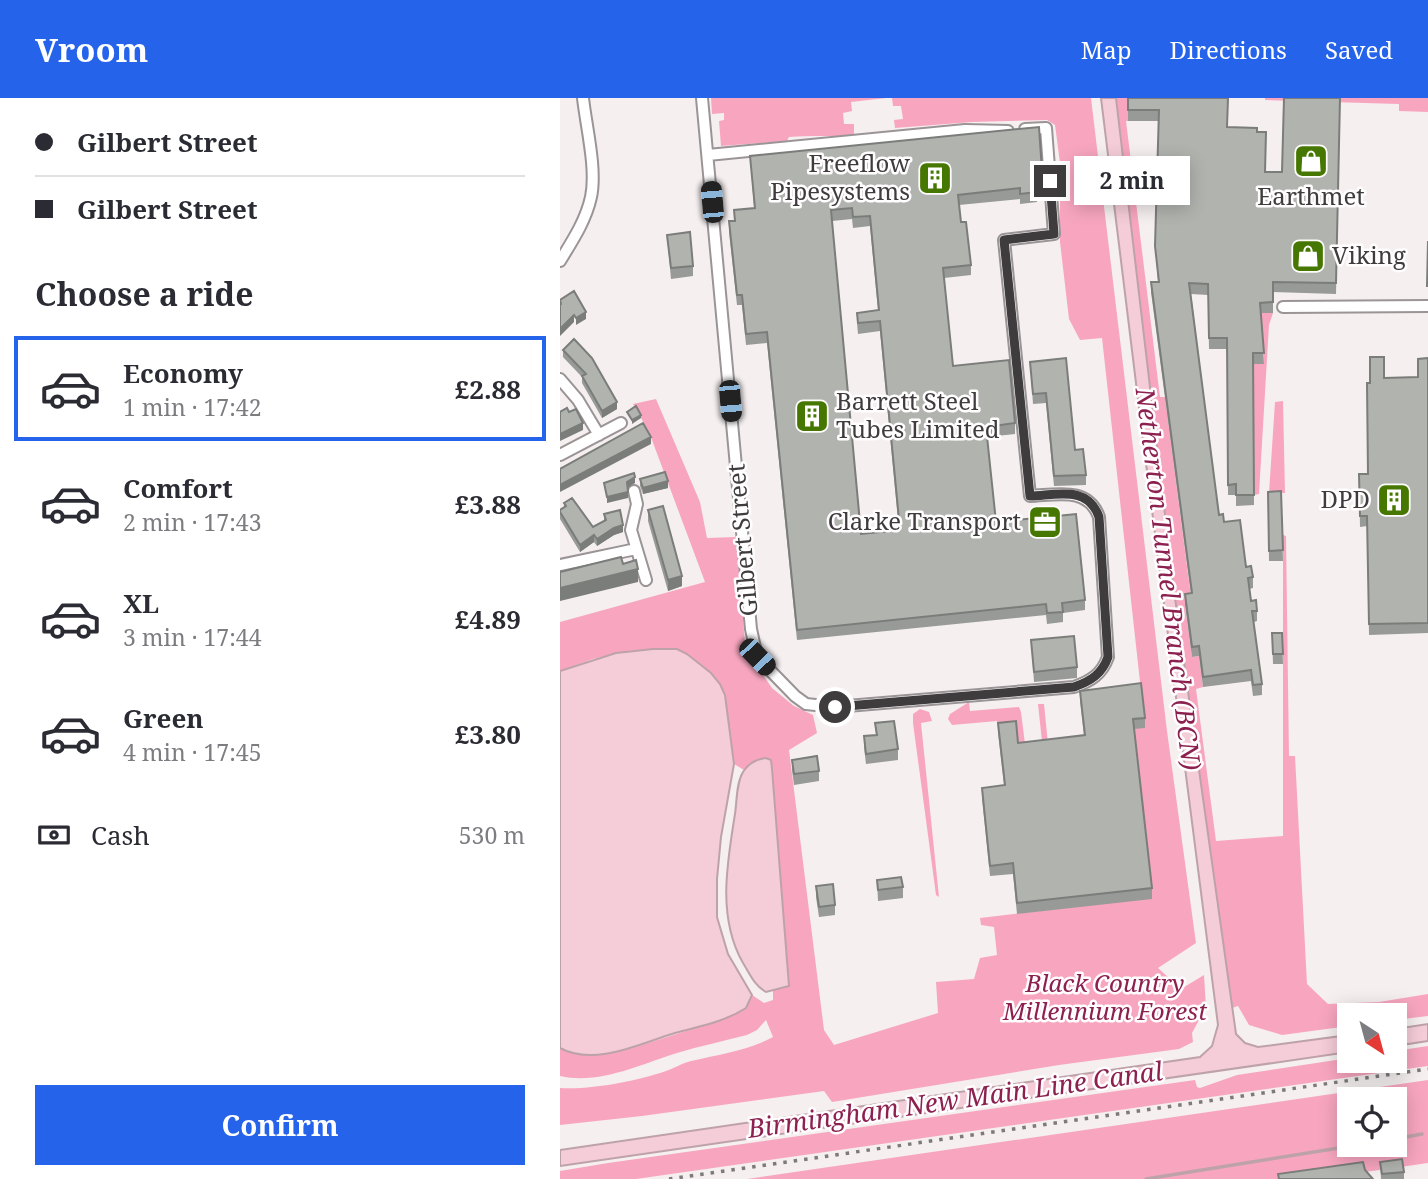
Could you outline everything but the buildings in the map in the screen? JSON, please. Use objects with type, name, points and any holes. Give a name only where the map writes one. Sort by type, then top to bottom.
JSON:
[{"type":"street","points":[[560,261],[578,232],[591,196],[592,174],[583,98]]},
{"type":"street","name":"Gilbert Street","points":[[702,98],[751,629],[757,657],[806,704],[835,707],[1074,687],[1095,677],[1104,668],[1108,657],[1099,517],[1089,501],[1074,494],[1030,496],[1013,349],[1004,240],[1054,234],[1046,128],[965,130],[708,155]]},
{"type":"street","points":[[1283,307],[1428,306]]},
{"type":"street","points":[[560,379],[578,400],[599,435]]},
{"type":"street","points":[[560,456],[621,423]]},
{"type":"street","points":[[634,491],[637,504],[631,530],[646,580]]},
{"type":"street","points":[[561,561],[636,549]]},
{"type":"green space","points":[[711,98],[886,98],[851,102],[852,111],[843,113],[844,124],[854,124],[854,135],[789,137],[787,141],[721,146],[719,121],[724,120],[724,113],[712,114]]},
{"type":"green space","name":"Black Country Millennium Forest","points":[[892,98],[1091,98],[1167,731],[1196,943],[1158,968],[1181,989],[1204,975],[1206,1007],[1192,1033],[1193,1042],[1179,1049],[1059,1065],[832,1102],[824,1091],[560,1125],[560,1088],[600,1086],[642,1078],[688,1062],[743,1049],[773,1037],[766,1020],[757,1030],[747,1035],[686,1050],[620,1072],[590,1078],[560,1076],[560,1048],[581,1055],[629,1049],[727,1018],[746,1008],[752,995],[764,1003],[773,1000],[773,989],[789,986],[771,761],[752,762],[744,770],[734,764],[725,695],[711,673],[687,654],[666,648],[628,651],[593,659],[560,671],[560,622],[705,582],[649,432],[633,404],[656,399],[700,502],[707,538],[736,537],[745,643],[754,662],[772,688],[794,706],[813,715],[817,733],[789,750],[824,1030],[834,1045],[938,1013],[936,982],[974,979],[980,958],[997,955],[994,927],[981,925],[980,918],[1151,898],[1043,751],[1038,704],[1044,704],[1048,744],[1145,727],[1102,338],[1080,340],[1069,319],[1060,242],[1060,163],[1055,125],[1047,120],[895,128],[894,120],[903,119],[901,106],[893,106]]},
{"type":"green space","points":[[1116,98],[1128,98],[1126,121],[1160,397],[1165,397],[1192,604],[1185,606],[1192,657],[1199,656],[1203,687],[1196,689],[1216,841],[1283,836],[1283,535],[1286,536],[1289,756],[1295,756],[1307,984],[1328,1004],[1337,1004],[1337,1028],[1282,1035],[1249,1025],[1238,1006],[1232,1008],[1174,591]]},
{"type":"green space","points":[[1265,98],[1428,98],[1428,112],[1399,111],[1399,104]]},
{"type":"green space","points":[[1260,313],[1273,313],[1269,325],[1259,494],[1254,495],[1253,364],[1264,363],[1263,335],[1253,335]]},
{"type":"green space","points":[[1283,401],[1285,493],[1269,493],[1275,402]]},
{"type":"green space","points":[[969,702],[970,711],[1019,707],[1026,752],[998,733],[997,721],[952,725],[948,719],[950,714]]},
{"type":"green space","points":[[920,709],[929,712],[932,721],[921,723],[939,897],[936,895],[913,723],[913,714]]},
{"type":"green space","points":[[1428,994],[1428,1016],[1407,1019],[1407,1003],[1354,1003]]},
{"type":"green space","points":[[1428,1046],[1428,1066],[1407,1069],[1407,1049]]},
{"type":"green space","points":[[1337,1060],[1337,1073],[1379,1073],[636,1179],[560,1179],[560,1171],[608,1163],[1195,1080],[1200,1088],[1237,1075]]},
{"type":"green space","points":[[1428,1080],[1428,1163],[1316,1179],[747,1179],[1337,1093],[1337,1157],[1407,1157],[1407,1087],[1380,1087]]},
{"type":"water","points":[[1101,98],[1116,98],[1174,591],[1236,1034],[1245,1043],[1258,1047],[1337,1037],[1337,1054],[560,1166],[560,1150],[1200,1057],[1212,1046],[1218,1025]]},
{"type":"water","points":[[677,649],[687,654],[711,673],[725,695],[734,764],[721,837],[717,917],[728,954],[752,995],[746,1008],[712,1023],[618,1051],[588,1055],[574,1053],[560,1048],[560,671],[616,653]]},
{"type":"water","points":[[766,758],[771,760],[772,769],[789,986],[766,992],[753,979],[735,945],[726,890],[739,782],[747,767]]},
{"type":"water","points":[[1428,1024],[1428,1041],[1407,1044],[1407,1027]]},
{"type":"waterway","points":[[1407,1137],[1422,1134]]},
{"type":"waterway","points":[[1146,1179],[1337,1148]]},
{"type":"railway","points":[[669,1179],[1428,1069]]},
{"type":"place","name":"Earthmet","points":[[1311,161]]},
{"type":"place","name":"Freeflow Pipesystems","points":[[935,178]]},
{"type":"place","name":"Viking","points":[[1308,256]]},
{"type":"place","name":"Barrett Steel Tubes Limited","points":[[812,416]]},
{"type":"place","name":"DPD","points":[[1394,500]]},
{"type":"place","name":"Clarke Transport","points":[[1045,522]]},
{"type":"route","points":[[835,707],[1074,687],[1086,683],[1104,668],[1108,657],[1099,517],[1095,508],[1083,496],[1030,496],[1013,349],[1004,240],[1054,234],[1050,181]]},
{"type":"water label","name":"Netherton Tunnel Branch (BCN)","points":[[1168,579]]},
{"type":"water label","name":"Birmingham New Main Line Canal","points":[[955,1100]]}]
